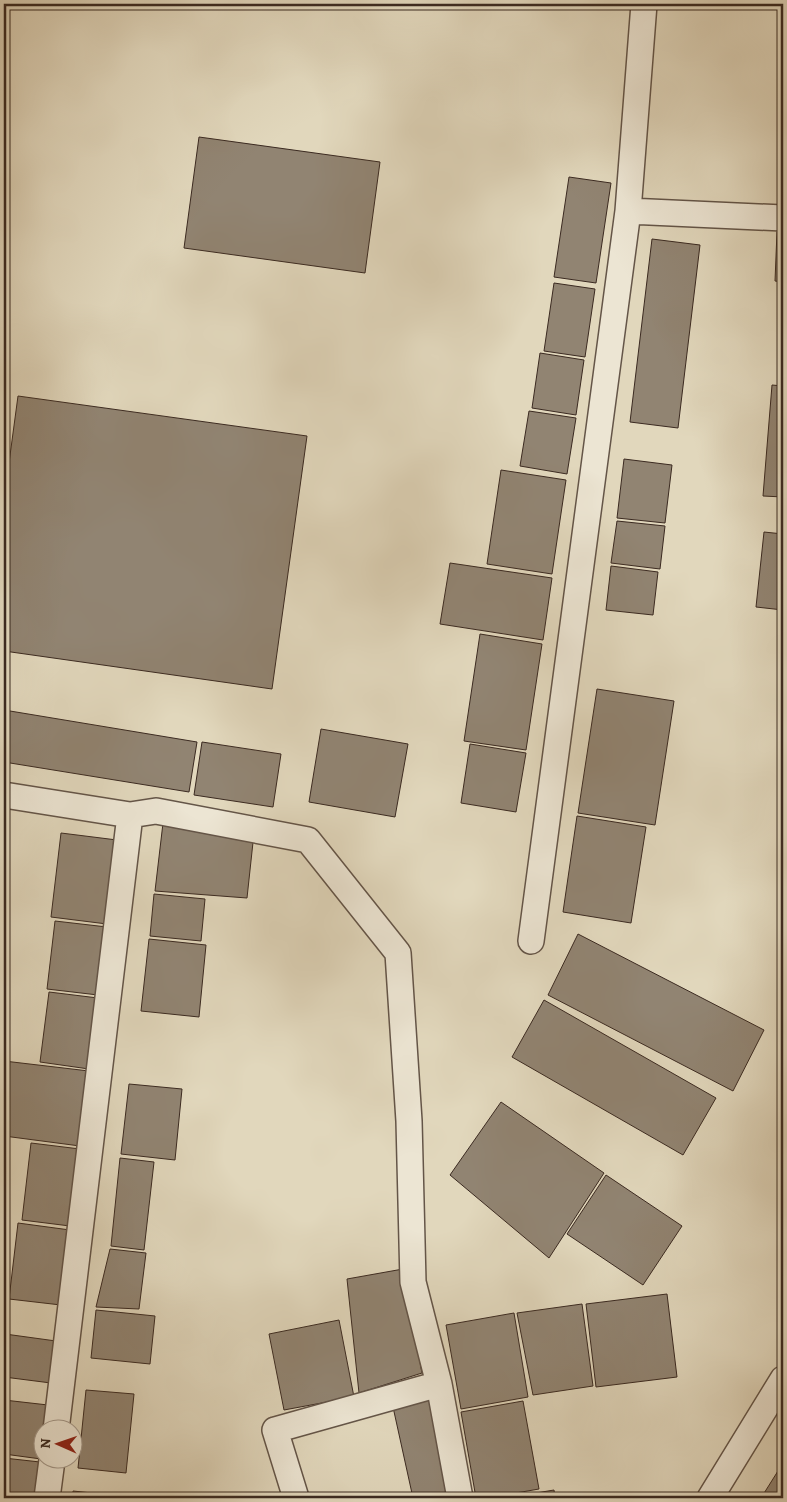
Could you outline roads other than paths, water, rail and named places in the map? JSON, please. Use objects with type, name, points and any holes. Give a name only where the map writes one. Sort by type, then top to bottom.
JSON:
[{"type":"street","points":[[531,941],[628,211],[644,4]]},
{"type":"street","points":[[628,211],[783,218]]},
{"type":"street","points":[[4,795],[130,815],[156,811],[308,840],[398,953],[409,1121],[413,1282],[439,1384],[460,1498]]},
{"type":"street","points":[[57,1420],[130,815]]},
{"type":"street","points":[[710,1498],[783,1379]]},
{"type":"street","points":[[296,1498],[275,1430],[439,1384]]},
{"type":"street","points":[[47,1498],[51,1470]]}]
